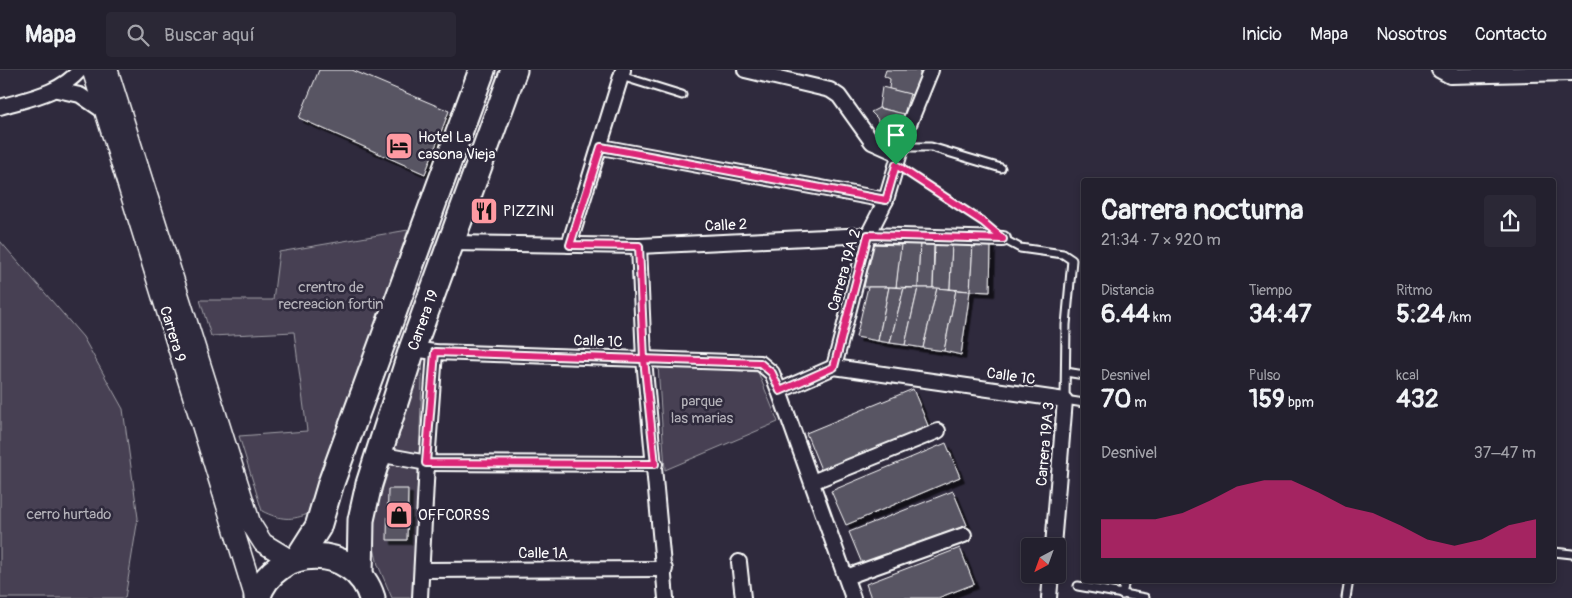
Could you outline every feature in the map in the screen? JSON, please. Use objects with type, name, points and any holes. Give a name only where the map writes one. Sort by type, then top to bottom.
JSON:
[{"type":"highway","name":"Carrera 19","points":[[295,559],[318,527],[338,464],[482,70]]},
{"type":"highway","name":"Carrera 19","points":[[360,576],[361,520],[378,454],[424,351],[451,243],[514,70]]},
{"type":"highway","points":[[256,598],[271,574],[295,559],[318,556],[337,560],[360,576],[372,598]]},
{"type":"main road","name":"Carrera 9","points":[[92,70],[102,110],[256,598]]},
{"type":"main road","name":"Carrera 9","points":[[108,70],[250,524],[263,543],[295,559]]},
{"type":"street","points":[[0,107],[57,90],[68,83],[80,70]]},
{"type":"street","points":[[745,70],[830,90],[839,96],[872,142],[899,155]]},
{"type":"street","name":"Carrera 19A 2","points":[[834,367],[868,235],[886,200],[899,155],[931,70]]},
{"type":"street","points":[[1439,70],[1450,76],[1572,73]]},
{"type":"street","points":[[570,245],[622,73]]},
{"type":"street","points":[[57,90],[80,95],[102,110]]},
{"type":"street","points":[[601,147],[886,200]]},
{"type":"street","name":"Calle 2","points":[[451,243],[639,246],[868,235],[1003,239]]},
{"type":"street","points":[[639,246],[644,359],[666,598]]},
{"type":"street","points":[[420,598],[426,463],[424,351]]},
{"type":"street","name":"Calle 1C","points":[[424,351],[760,363],[772,373],[780,391]]},
{"type":"street","points":[[834,367],[780,391],[853,598]]},
{"type":"street","name":"Calle 1C","points":[[834,367],[1065,400]]},
{"type":"street","name":"Carrera 19A 3","points":[[1054,538],[1065,400]]},
{"type":"street","points":[[812,482],[938,432]]},
{"type":"street","points":[[378,454],[426,463],[655,464]]},
{"type":"street","points":[[846,577],[964,535]]},
{"type":"street","points":[[739,562],[743,598]]},
{"type":"street","name":"Calle 1A","points":[[422,570],[664,569]]},
{"type":"street","points":[[1049,598],[1050,583]]},
{"type":"lane","points":[[622,73],[682,95]]},
{"type":"lane","points":[[899,155],[931,148],[1001,168]]},
{"type":"lane","name":"Carrera 19A 3","points":[[1003,239],[1020,248],[1063,254],[1072,260],[1066,325],[1065,400]]},
{"type":"lane","points":[[1066,372],[1081,374]]},
{"type":"lane","points":[[1065,400],[1081,403]]},
{"type":"lane","points":[[1556,552],[1572,554]]},
{"type":"lane","points":[[1122,595],[1124,583]]},
{"type":"lane","points":[[1346,598],[1349,583]]},
{"type":"lane","points":[[1078,586],[1145,598]]},
{"type":"path","points":[[899,155],[1003,239]]},
{"type":"green space","name":"crentro de recreacion fortin","points":[[408,230],[310,513],[286,518],[262,511],[239,436],[307,431],[294,332],[211,336],[200,300],[273,300],[279,252]]},
{"type":"green space","name":"cerro hurtado","points":[[0,241],[83,337],[123,409],[138,518],[125,598],[0,598]]},
{"type":"green space","points":[[423,357],[413,598],[392,598],[378,565],[370,530]]},
{"type":"green space","name":"parque las marias","points":[[658,365],[758,372],[778,422],[665,470]]},
{"type":"building","name":"Hotel La casona Vieja","points":[[319,70],[352,70],[449,111],[425,174],[299,118]]},
{"type":"building","points":[[886,70],[919,70],[922,81],[919,97],[889,89],[890,79],[884,76]]},
{"type":"building","points":[[882,87],[910,94],[904,114],[879,108]]},
{"type":"building","points":[[879,108],[904,114],[899,132],[879,124],[877,118],[871,112]]},
{"type":"building","points":[[901,241],[920,242],[918,288],[896,287]]},
{"type":"building","points":[[920,242],[934,242],[933,288],[918,288]]},
{"type":"building","points":[[935,243],[952,243],[950,289],[933,288]]},
{"type":"building","points":[[952,243],[973,244],[970,291],[950,289]]},
{"type":"building","points":[[873,244],[901,245],[896,287],[864,287]]},
{"type":"building","points":[[973,244],[991,244],[990,292],[970,291]]},
{"type":"building","points":[[868,287],[889,287],[878,341],[856,337]]},
{"type":"building","points":[[889,287],[904,288],[890,343],[878,341]]},
{"type":"building","points":[[904,288],[918,288],[905,345],[890,343]]},
{"type":"building","points":[[918,288],[937,288],[923,348],[905,345]]},
{"type":"building","points":[[937,288],[956,290],[944,351],[923,348]]},
{"type":"building","points":[[956,290],[970,291],[961,355],[944,351]]},
{"type":"building","points":[[913,389],[929,428],[822,472],[806,433]]},
{"type":"building","points":[[946,443],[960,477],[846,525],[831,491]]},
{"type":"building","points":[[388,489],[408,489],[407,540],[387,540]]},
{"type":"building","points":[[953,491],[967,525],[863,566],[849,532]]},
{"type":"building","points":[[960,548],[974,584],[938,598],[871,598],[866,584]]},
{"type":"place","name":"Hotel La casona Vieja","points":[[399,146]]},
{"type":"place","name":"PIZZINI","points":[[484,211]]},
{"type":"place","name":"OFFCORSS","points":[[399,515]]},
{"type":"route","points":[[896,165],[886,200],[601,147],[570,245],[639,246],[644,359],[655,464],[426,463],[435,352],[644,359],[760,363],[766,366],[772,373],[780,391],[834,367],[868,235],[1003,239],[983,222],[896,165]]}]
